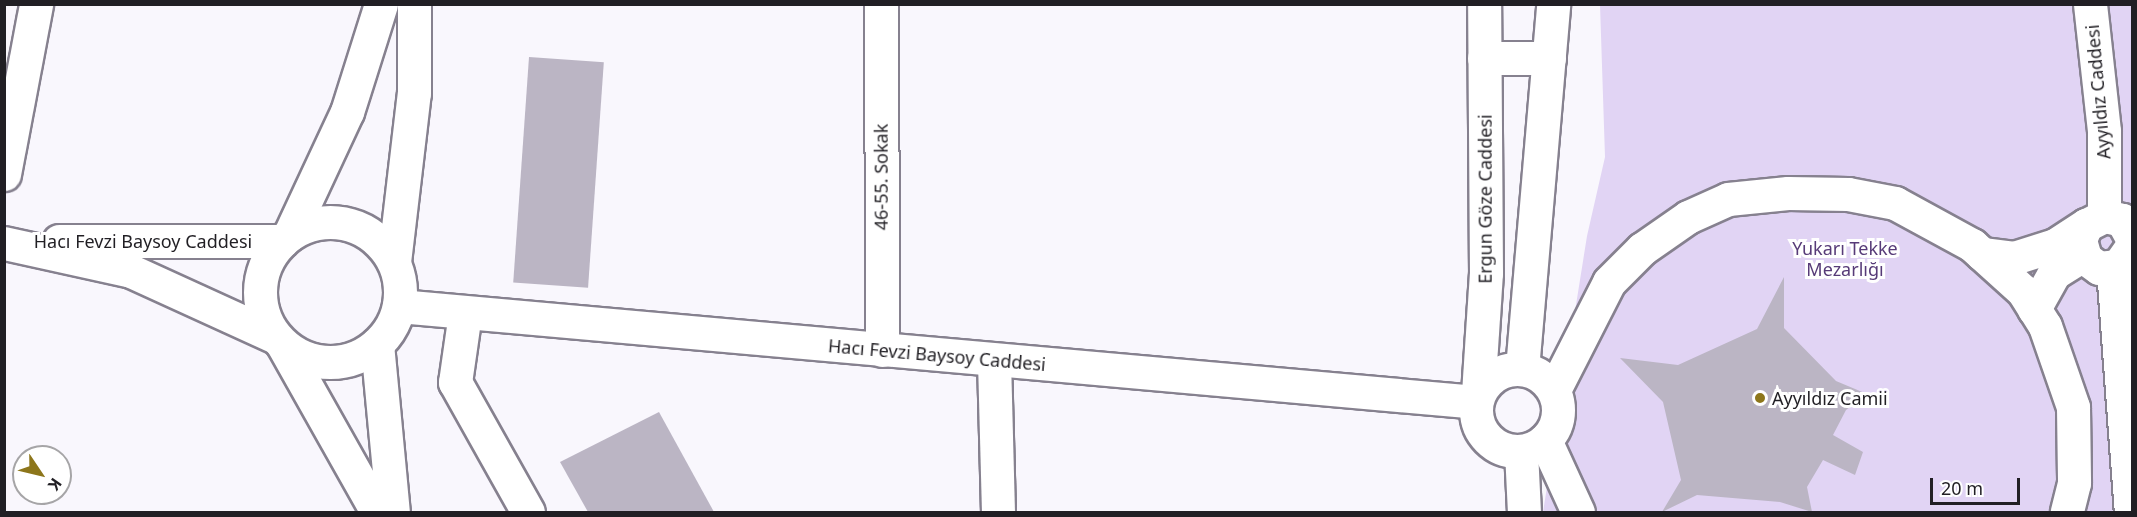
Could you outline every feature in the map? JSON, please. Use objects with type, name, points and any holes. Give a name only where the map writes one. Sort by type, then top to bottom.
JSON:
[{"type":"street","points":[[4,174],[36,4]]},
{"type":"street","points":[[377,513],[263,313],[260,287],[268,258],[286,238],[348,112],[381,4]]},
{"type":"street","points":[[280,341],[304,357],[327,362],[349,360],[377,344],[399,306],[394,262],[414,93],[414,4]]},
{"type":"street","name":"46-55. Sokak","points":[[881,4],[882,350]]},
{"type":"street","name":"Ergun Göze Caddesi","points":[[1477,398],[1486,273],[1484,4]]},
{"type":"street","points":[[1522,369],[1553,4]]},
{"type":"street","name":"Ayyıldız Caddesi","points":[[2090,4],[2119,137],[2091,232]]},
{"type":"street","points":[[1484,58],[1549,58]]},
{"type":"street","points":[[1554,390],[1609,282],[1651,243],[1688,217],[1728,199],[1788,193],[1848,194],[1895,203],[1947,228],[1982,254],[2023,291],[2034,309],[2062,367],[2073,407],[2074,483],[2067,513]]},
{"type":"street","points":[[1982,254],[2014,258],[2122,220],[2133,238]]},
{"type":"street","points":[[286,238],[321,222],[351,225],[375,237],[394,262]]},
{"type":"street","points":[[2091,232],[2099,268],[2123,257],[2131,513]]},
{"type":"street","points":[[2034,309],[2054,273],[2091,232]]},
{"type":"street","name":"Hacı Fevzi Baysoy Caddesi","points":[[4,242],[286,238]]},
{"type":"street","name":"Hacı Fevzi Baysoy Caddesi","points":[[4,242],[131,271],[280,341]]},
{"type":"street","name":"Hacı Fevzi Baysoy Caddesi","points":[[399,306],[994,360],[1477,398]]},
{"type":"street","points":[[465,313],[455,382],[528,513]]},
{"type":"street","points":[[377,344],[393,513]]},
{"type":"street","points":[[994,360],[998,513]]},
{"type":"street","points":[[1524,513],[1533,445],[1558,413],[1554,390],[1539,375],[1522,369],[1495,374],[1477,398],[1476,420],[1485,437],[1507,450],[1533,445]]},
{"type":"street","points":[[1533,445],[1578,513]]},
{"type":"green space","name":"Yukarı Tekke Mezarlığı","points":[[1600,5],[2132,5],[2132,512],[1543,512],[1587,236],[1605,157]]},
{"type":"building","points":[[529,57],[604,62],[588,288],[513,282]]},
{"type":"building","name":"Ayyıldız Camii","points":[[1784,277],[1784,328],[1836,381],[1867,394],[1846,410],[1833,435],[1863,452],[1855,475],[1823,460],[1807,487],[1812,512],[1780,502],[1697,495],[1662,512],[1681,480],[1663,402],[1620,358],[1678,365],[1757,329]]},
{"type":"building","points":[[659,412],[714,512],[588,512],[560,462]]},
{"type":"place","name":"Ayyıldız Camii","points":[[1760,398]]}]
